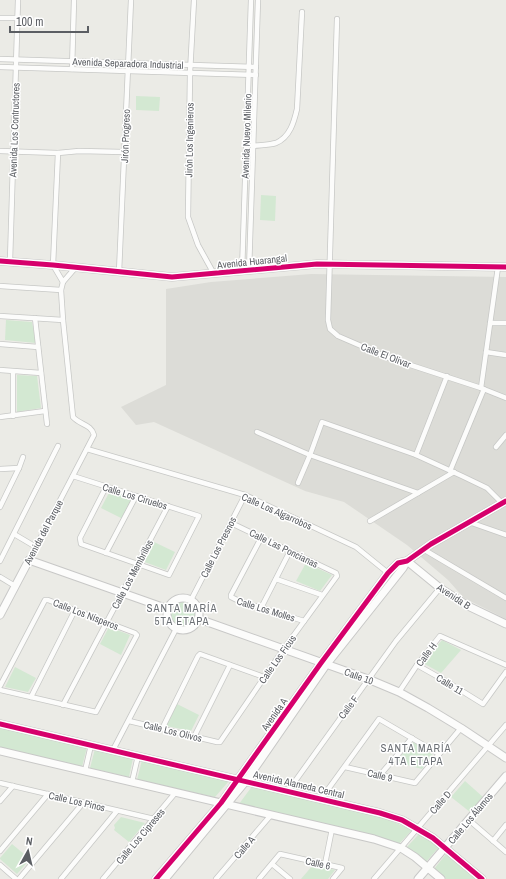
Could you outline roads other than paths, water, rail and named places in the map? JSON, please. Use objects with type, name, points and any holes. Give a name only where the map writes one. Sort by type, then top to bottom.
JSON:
[{"type":"street","name":"Avenida Los Contructores","points":[[10,261],[18,0]]},
{"type":"street","points":[[72,69],[74,0]]},
{"type":"street","name":"Jirón Progreso","points":[[119,272],[130,0]]},
{"type":"street","name":"Jirón Los Ingenieros","points":[[194,0],[190,65],[188,217],[198,245],[214,274]]},
{"type":"street","name":"Avenida Nuevo Milenio","points":[[245,271],[248,67],[251,0]]},
{"type":"street","name":"Avenida Nuevo Milenio","points":[[245,271],[253,146],[258,0]]},
{"type":"street","points":[[253,146],[275,143],[284,136],[294,124],[297,109],[302,12]]},
{"type":"street","points":[[0,18],[18,18]]},
{"type":"street","points":[[330,264],[337,19]]},
{"type":"street","name":"Avenida Separadora Industrial","points":[[0,59],[256,67]]},
{"type":"street","name":"Avenida Separadora Industrial","points":[[0,67],[256,75]]},
{"type":"street","points":[[0,151],[58,153],[79,151],[124,152]]},
{"type":"street","points":[[58,153],[53,265],[63,282]]},
{"type":"street","name":"Avenida Huarangal","points":[[0,261],[172,277],[304,264],[506,267]]},
{"type":"street","name":"Calle El Olivar","points":[[330,264],[328,320],[330,329],[338,336],[389,358],[447,376],[506,398]]},
{"type":"street","points":[[0,316],[63,320],[61,290],[63,282],[76,267]]},
{"type":"street","points":[[370,521],[452,471],[482,388],[498,267]]},
{"type":"street","points":[[0,286],[61,290]]},
{"type":"street","points":[[35,318],[47,424]]},
{"type":"street","name":"Avenida del Parque","points":[[0,615],[94,435],[93,431],[88,426],[76,421],[73,417],[63,320]]},
{"type":"street","points":[[490,323],[506,324]]},
{"type":"street","points":[[0,344],[38,347]]},
{"type":"street","points":[[486,352],[506,355]]},
{"type":"street","points":[[0,370],[41,373]]},
{"type":"street","points":[[13,372],[14,416]]},
{"type":"street","points":[[416,455],[447,376]]},
{"type":"street","points":[[0,416],[14,416],[45,411]]},
{"type":"street","points":[[298,483],[322,422],[416,455],[487,488],[504,502],[423,549],[407,561]]},
{"type":"street","points":[[257,432],[310,455],[418,493]]},
{"type":"street","points":[[496,447],[506,434]]},
{"type":"street","points":[[0,561],[58,446]]},
{"type":"street","name":"Calle Los Algarrobos","points":[[87,449],[245,495],[356,547],[388,572]]},
{"type":"street","points":[[0,507],[2,498],[19,468],[23,457]]},
{"type":"street","points":[[0,469],[19,468]]},
{"type":"street","name":"Calle Los Ciruelos","points":[[72,476],[106,488],[168,506],[199,518],[169,575],[137,564]]},
{"type":"street","points":[[106,488],[80,538],[81,544],[137,564]]},
{"type":"street","name":"Calle Los Presnos","points":[[191,600],[245,495]]},
{"type":"street","points":[[106,553],[136,496]]},
{"type":"street","name":"Calle Los Membrillos","points":[[63,705],[168,506]]},
{"type":"street","points":[[468,522],[506,535]]},
{"type":"street","name":"Calle Las Poncianas","points":[[231,523],[337,574]]},
{"type":"street","points":[[14,534],[36,546]]},
{"type":"street","name":"Calle Los Molles","points":[[261,538],[231,595],[233,598],[261,608],[304,621]]},
{"type":"street","points":[[423,549],[506,598]]},
{"type":"street","points":[[261,608],[290,551]]},
{"type":"street","points":[[29,560],[168,609]]},
{"type":"street","name":"Avenida A","points":[[165,879],[243,780],[388,572],[398,563],[407,561]]},
{"type":"street","name":"Avenida A","points":[[243,780],[316,670],[324,664],[403,568],[407,561]]},
{"type":"street","name":"Avenida B","points":[[407,561],[440,588],[468,606],[506,624]]},
{"type":"street","name":"Calle Los Ficus","points":[[217,742],[220,742],[337,574]]},
{"type":"street","points":[[0,577],[15,586]]},
{"type":"street","points":[[276,579],[322,595]]},
{"type":"street","name":"Calle F","points":[[288,791],[396,641],[440,588]]},
{"type":"street","points":[[180,598],[191,600],[198,608],[200,614],[197,624],[187,630],[172,627],[168,618],[168,609],[171,604],[180,598]]},
{"type":"street","name":"Calle Los Nísperos","points":[[0,686],[46,600],[135,632],[137,635],[97,710],[94,712],[63,705]]},
{"type":"street","points":[[31,697],[76,610]]},
{"type":"street","name":"Calle 10","points":[[199,619],[368,679],[399,692],[461,728],[506,758]]},
{"type":"street","points":[[114,750],[176,629]]},
{"type":"street","name":"Calle H","points":[[399,692],[417,665],[440,636],[506,665]]},
{"type":"street","points":[[162,729],[198,655],[200,654],[264,677]]},
{"type":"street","points":[[312,660],[316,670]]},
{"type":"street","points":[[194,737],[230,665]]},
{"type":"street","name":"Calle 11","points":[[417,665],[482,704],[506,672]]},
{"type":"street","points":[[0,690],[63,705]]},
{"type":"street","points":[[321,799],[379,719],[439,754],[461,728]]},
{"type":"street","name":"Calle Los Olivos","points":[[129,721],[217,742]]},
{"type":"street","name":"Avenida Alameda Central","points":[[0,724],[243,780],[380,813],[402,820],[418,828],[445,847],[482,879]]},
{"type":"street","name":"Calle D","points":[[374,879],[506,725]]},
{"type":"street","points":[[380,775],[412,738]]},
{"type":"street","points":[[85,771],[91,745]]},
{"type":"street","points":[[0,751],[271,816],[374,839],[401,848],[415,857],[441,879]]},
{"type":"street","name":"Calle 9","points":[[345,767],[415,783],[439,754]]},
{"type":"street","points":[[132,782],[138,756]]},
{"type":"street","name":"Calle Los Álamos","points":[[418,879],[506,776]]},
{"type":"street","name":"Calle Los Pinos","points":[[0,783],[154,819]]},
{"type":"street","points":[[0,801],[12,786]]},
{"type":"street","name":"Calle Los Cipreses","points":[[103,879],[176,792]]},
{"type":"street","points":[[0,851],[48,794]]},
{"type":"street","points":[[0,865],[18,879],[83,803]]},
{"type":"street","name":"Avenida A","points":[[156,879],[224,804]]},
{"type":"street","points":[[61,879],[117,811]]},
{"type":"street","name":"Calle A","points":[[216,879],[271,816]]},
{"type":"street","points":[[469,820],[506,852]]},
{"type":"street","points":[[493,840],[506,826]]},
{"type":"street","points":[[325,864],[332,830]]},
{"type":"street","name":"Calle 6","points":[[272,864],[280,854],[342,868],[333,879]]},
{"type":"street","points":[[259,879],[272,864],[290,879]]},
{"type":"district","name":"SANTA MARÍA 5TA ETAPA","points":[[182,614]]},
{"type":"district","name":"SANTA MARÍA 4TA ETAPA","points":[[416,754]]}]
